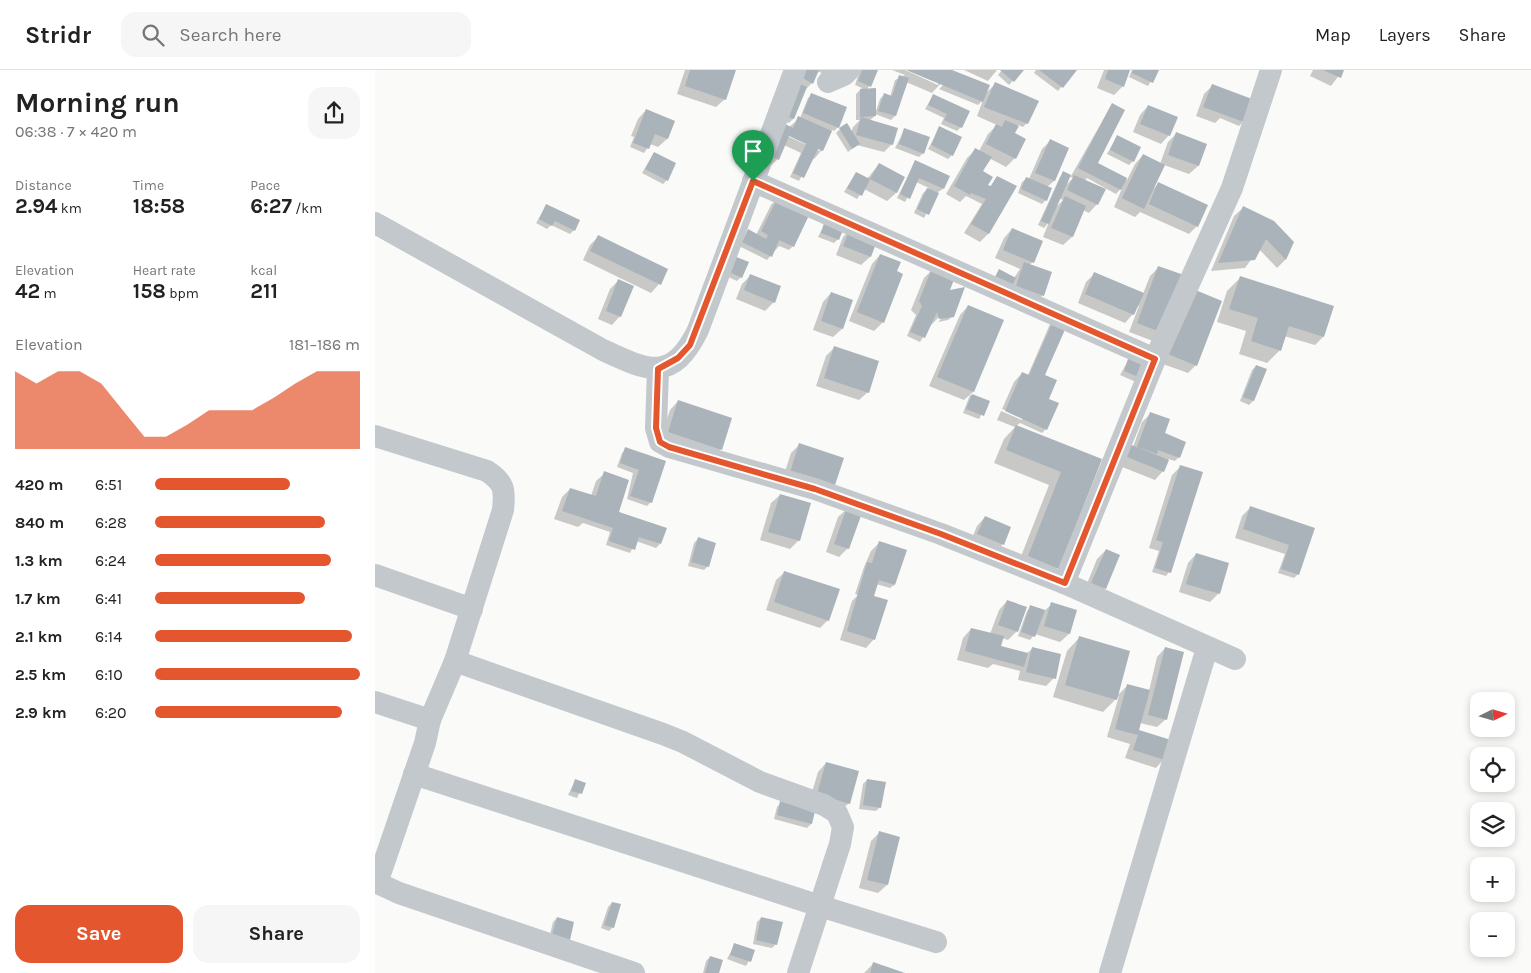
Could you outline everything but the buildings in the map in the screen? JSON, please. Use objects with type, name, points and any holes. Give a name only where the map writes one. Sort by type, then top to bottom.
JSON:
[{"type":"street","points":[[375,222],[603,350],[635,365],[658,369],[678,358],[690,345],[795,70]]},
{"type":"street","points":[[828,82],[844,75],[849,70]]},
{"type":"street","points":[[1065,583],[1155,359],[1232,188],[1271,70]]},
{"type":"street","points":[[753,181],[1155,359]]},
{"type":"street","points":[[658,369],[656,428],[660,442],[669,447],[815,489],[941,534],[1065,583],[1207,648],[1235,658]]},
{"type":"street","points":[[375,436],[487,472],[499,479],[505,492],[503,510],[455,661],[429,720],[414,774],[376,882],[399,894],[634,973]]},
{"type":"street","points":[[375,576],[472,609]]},
{"type":"street","points":[[1110,973],[1207,648]]},
{"type":"street","points":[[455,661],[669,737],[759,782],[824,805],[837,813],[843,827],[840,844],[798,973]]},
{"type":"street","points":[[375,702],[429,720]]},
{"type":"street","points":[[414,774],[936,942]]},
{"type":"route","points":[[753,181],[1155,359],[1065,583],[941,534],[815,489],[669,447],[660,442],[656,428],[658,369],[678,358],[690,345],[753,181]]}]
